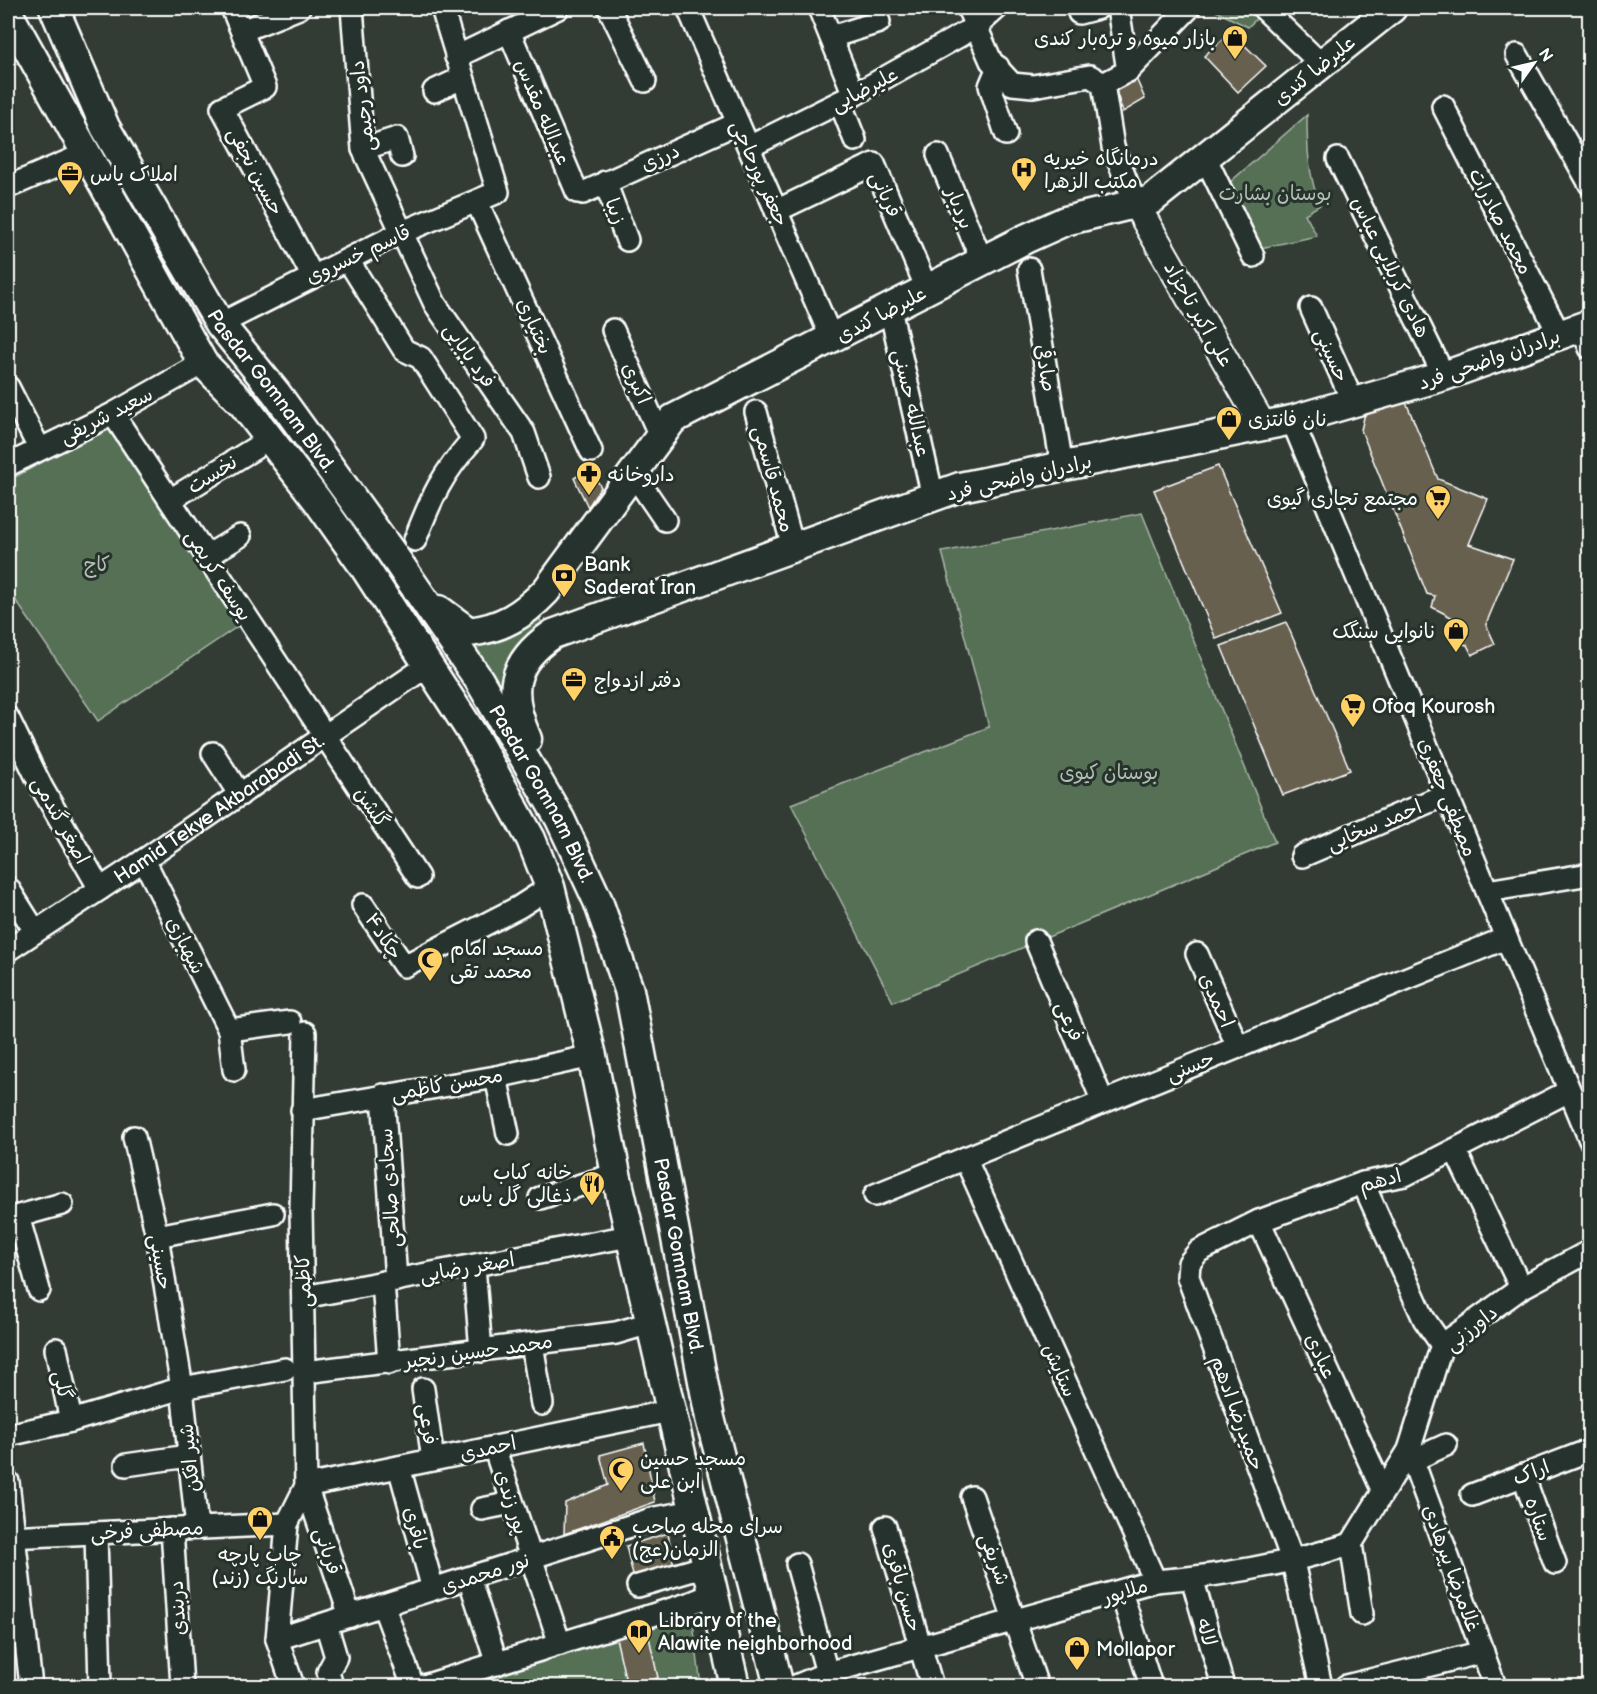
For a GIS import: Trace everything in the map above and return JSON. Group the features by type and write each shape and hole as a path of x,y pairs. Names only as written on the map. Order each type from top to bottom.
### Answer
{"main road":[{"name":"Pasdar Gomnam Blvd.","path":"54,8 105,127 220,324 276,393 479,680 560,819 598,902 629,990 710,1418 779,1686"},
{"name":"علیرضا کندی","path":"417,591 441,613 469,632 495,629 533,605 546,591 673,419 1065,221 1151,200 1391,8"},
{"name":"Pasdar Gomnam Blvd.","path":"8,13 202,363 243,404 317,500 474,736 531,839 550,887 592,1056 630,1236 735,1686"},
{"name":"برادران واضحی فرد","path":"560,819 516,714 514,691 521,667 534,647 553,634 960,487 1292,420 1580,334"},
{"path":"546,591 545,607 552,618 576,625"}],"street":[{"path":"232,8 242,31 299,8"},
{"name":"داود رحیمی","path":"352,8 363,149 400,233"},
{"path":"434,91 462,78 442,8"},
{"path":"456,57 558,8"},
{"path":"609,8 645,81"},
{"name":"جعفر پورحاجی","path":"688,8 832,339"},
{"path":"819,8 831,37 855,140"},
{"name":"علیرضایی","path":"749,147 847,99 973,17 997,8"},
{"path":"1118,8 1128,71"},
{"path":"1103,84 1128,71 1189,8"},
{"path":"1263,8 1321,64"},
{"path":"973,17 995,64 1012,84 1033,86 1090,76 1103,84 1113,147 1135,203"},
{"path":"831,37 879,22"},
{"name":"حسین نجفی","path":"242,31 265,87 222,108 312,275"},
{"name":"عبدالله مقدس","path":"509,31 580,192"},
{"path":"1517,55 1590,184"},
{"path":"995,64 990,86 1006,134"},
{"name":"قاسم خسروی","path":"220,324 312,275 348,260 400,233 496,194 498,190 462,78"},
{"name":"محمد صادرات","path":"1443,106 1580,334"},
{"name":"درزی","path":"580,192 738,123"},
{"path":"363,149 397,138 402,156"},
{"path":"8,186 85,154"},
{"name":"بردبار","path":"938,155 982,261"},
{"path":"1205,157 1253,256"},
{"name":"هادی کربلایی عباس","path":"1338,159 1444,376"},
{"name":"قربانی","path":"776,211 874,164 927,289"},
{"name":"زیبا","path":"605,182 627,240"},
{"name":"بختیاری","path":"477,202 591,451"},
{"name":"علی اکبر تاجزاد","path":"1135,203 1263,426"},
{"name":"فرد بابایی","path":"400,233 435,304 524,433 539,477"},
{"path":"348,260 404,350 421,358 473,439 442,477 432,495 415,540"},
{"name":"صادقی","path":"1029,269 1062,466"},
{"name":"حسینی","path":"1311,308 1353,402"},
{"name":"عبدالله حسنی","path":"890,309 933,497"},
{"name":"اکبری","path":"614,330 660,436"},
{"name":"سعید شریفی","path":"8,465 113,414 202,363"},
{"path":"8,387 39,448"},
{"name":"محمد قاسمی","path":"756,412 793,547"},
{"name":"یوسف کریمی","path":"113,414 325,737"},
{"name":"مصطفی جعفری","path":"1292,420 1590,1140"},
{"name":"نخست","path":"170,500 255,448"},
{"path":"633,473 665,520"},
{"path":"207,556 240,536"},
{"name":"Hamid Tekye Akbarabadi St.","path":"8,950 240,795 427,666"},
{"name":"اصغر گندمی","path":"8,718 42,788 100,889"},
{"name":"گلشن","path":"325,737 418,877"},
{"path":"213,753 240,795"},
{"name":"احمد سخایی","path":"1302,856 1447,794"},
{"name":"شهبازی","path":"144,860 229,1030 234,1070"},
{"path":"1487,891 1590,874"},
{"name":"چکاد۴","path":"363,905 404,966 519,907 550,887"},
{"path":"8,888 35,931"},
{"name":"حسنی","path":"874,1195 1506,938"},
{"name":"فرعی","path":"1036,941 1103,1102"},
{"name":"احمدی","path":"1197,954 1238,1047"},
{"name":"کاظمی","path":"229,1030 297,1028 302,1110 304,1297 295,1370 306,1486 287,1524"},
{"name":"محسن کاظمی","path":"302,1110 496,1077 592,1056"},
{"path":"496,1077 507,1134"},
{"name":"ادهم","path":"1189,1263 1199,1251 1259,1221 1363,1183 1405,1175 1569,1090"},
{"name":"سجادی صالحی","path":"383,1095 389,1281 388,1363"},
{"name":"حسینی","path":"134,1137 158,1236 182,1388"},
{"path":"1455,1150 1521,1288"},
{"name":"ستایش","path":"965,1158 1155,1581"},
{"path":"540,1198 616,1174"},
{"path":"1363,1183 1424,1319 1442,1345"},
{"path":"39,1290 13,1218 62,1204"},
{"path":"158,1236 273,1214"},
{"name":"عبادی","path":"1259,1221 1383,1491"},
{"name":"اصغر رضایی","path":"304,1297 630,1236"},
{"name":"داورزنی","path":"1411,1455 1442,1345 1521,1288 1590,1251"},
{"name":"حمیدرضا ادهم","path":"1189,1263 1188,1277 1293,1562 1321,1686"},
{"path":"474,1266 481,1351"},
{"name":"محمد حسین رنجبر","path":"8,1435 71,1421 182,1388 295,1370 388,1363 616,1333 650,1323"},
{"path":"532,1344 542,1404"},
{"name":"گلی","path":"56,1349 71,1421"},
{"name":"شیر افکن","path":"182,1388 197,1528"},
{"name":"فرعی","path":"423,1389 433,1460"},
{"name":"احمدی","path":"306,1486 670,1411"},
{"path":"1362,1614 1351,1544 1383,1491 1411,1455 1446,1445"},
{"name":"پور زندی","path":"494,1447 560,1644"},
{"name":"اراک","path":"1472,1495 1590,1450"},
{"name":"غلامرضا پیرهادی","path":"1411,1455 1495,1686"},
{"path":"126,1466 188,1456"},
{"name":"باقری","path":"399,1467 433,1589"},
{"name":"ستاره","path":"1523,1475 1556,1563"},
{"path":"8,1482 10,1537 31,1686"},
{"name":"قربانی","path":"306,1486 351,1616"},
{"name":"شریفی","path":"972,1497 1017,1621 1037,1686"},
{"path":"482,1509 512,1503"},
{"name":"نور محمدی","path":"277,1639 655,1518 694,1511"},
{"path":"287,1524 277,1639 293,1686"},
{"name":"مصطفی فرخی","path":"10,1537 287,1524"},
{"name":"حسن باقری","path":"885,1527 932,1686"},
{"name":"دربندی","path":"172,1529 182,1686"},
{"path":"96,1533 100,1686"},
{"name":"ملاپور","path":"796,1686 836,1677 921,1648 1155,1581 1192,1578 1293,1562 1351,1544"},
{"path":"797,1564 836,1677"},
{"path":"638,1586 707,1566"},
{"path":"469,1578 497,1664"},
{"name":"لاله","path":"1192,1578 1223,1686"},
{"path":"1121,1592 1151,1686"},
{"path":"424,1686 691,1604 713,1594"},
{"path":"383,1605 413,1686"},
{"path":"326,1624 336,1657 328,1672 332,1686"},
{"path":"1346,1686 1370,1683 1483,1652"}],"green space":[{"path":"1210,8 1267,8 1248,27"},
{"name":"بوستان بشارت","path":"1307,115 1309,161 1320,205 1305,214 1317,236 1261,248 1229,183"},
{"name":"کاج","path":"110,424 241,624 98,721 8,589 8,481"},
{"name":"بوستان کیوی","path":"1142,513 1275,842 893,1002 791,804 989,727 942,552"},
{"path":"536,614 546,628 503,699 457,638 474,646 493,641"},
{"path":"692,1615 701,1686 453,1686"}],"building":[{"name":"بازار میوه و تره‌بار کندی","path":"1231,32 1266,66 1238,92 1204,56"},
{"path":"1135,76 1145,99 1123,112 1115,88"},
{"name":"مجتمع تجاری گیوی","path":"1403,395 1438,479 1488,499 1469,544 1513,559 1486,624 1495,644 1472,655 1467,645 1451,641 1453,618 1432,607 1435,596 1427,594 1361,430 1367,405"},
{"path":"1218,466 1282,613 1216,639 1154,490"},
{"name":"داروخانه","path":"590,469 601,487 588,507 574,478"},
{"path":"1286,622 1350,770 1283,795 1221,646"},
{"name":"مسجد حسین ابن علی","path":"644,1443 655,1502 564,1534 565,1503 608,1485 600,1455"},
{"path":"668,1533 674,1566 633,1575 626,1546"},
{"path":"647,1628 658,1678 627,1686 616,1638"}],"place":[{"name":"بازار میوه و تره‌بار کندی","path":"1235,61"},
{"name":"درمانگاه خیریه مکتب الزهرا","path":"1024,193"},
{"name":"املاک یاس","path":"70,197"},
{"name":"نان فانتزی","path":"1229,442"},
{"name":"داروخانه","path":"589,497"},
{"name":"مجتمع تجاری گیوی","path":"1438,521"},
{"name":"Bank Saderat Iran","path":"564,599"},
{"name":"نانوایی سنگک","path":"1456,654"},
{"name":"دفتر ازدواج","path":"574,703"},
{"name":"Ofoq Kourosh","path":"1353,729"},
{"name":"مسجد امام محمد تقی","path":"430,983"},
{"name":"خانه کباب ذغالی گل یاس","path":"592,1207"},
{"name":"مسجد حسین ابن علی","path":"621,1493"},
{"name":"چاپ پارچه سارنگ (زند)","path":"260,1542"},
{"name":"سرای محله صاحب الزمان(عج)","path":"612,1561"},
{"name":"Library of the Alawite neighborhood","path":"639,1655"},
{"name":"Mollapor","path":"1077,1672"}]}
